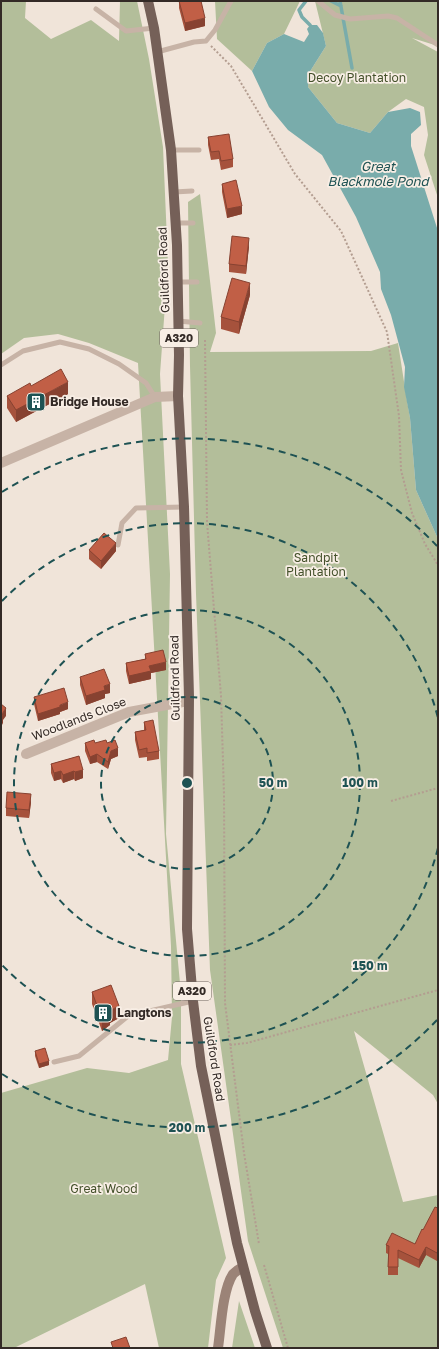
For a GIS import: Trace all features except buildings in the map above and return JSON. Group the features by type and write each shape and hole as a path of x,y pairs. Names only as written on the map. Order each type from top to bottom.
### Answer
{"main road":[{"name":"Guildford Road","path":"148,1 154,28 171,150 178,282 178,396 184,507 188,701 189,814 187,929 192,1001 210,1117 243,1267 266,1348"}],"street":[{"path":"1,463 155,397 178,396"},
{"name":"Woodlands Close","path":"26,754 128,712 188,701"},
{"path":"218,1348 227,1288 236,1270 243,1267"}],"lane":[{"path":"157,52 194,42 206,41 215,30 231,1"},
{"path":"318,1 336,15 350,19 388,16 397,18 438,45"},
{"path":"96,9 126,31 154,28"},
{"path":"171,150 199,150"},
{"path":"174,192 192,191"},
{"path":"175,223 193,223"},
{"path":"178,282 196,282"},
{"path":"178,321 200,323"},
{"path":"1,365 23,351 60,342 89,349 119,364 146,384 155,397"},
{"path":"118,545 122,523 136,508 184,507"},
{"path":"54,1062 79,1056 128,1016 192,1001"}],"path":[{"path":"206,41 231,66 295,174 341,231 387,332 399,416 401,470 412,513 425,544 438,565"},
{"name":"Guildford Road","path":"205,340 207,522 221,696 224,794 225,1003 244,1152 259,1244"},
{"path":"391,801 438,788"},
{"path":"230,1045 247,1043 438,990"},
{"path":"264,1265 288,1348"}],"green space":[{"name":"Great Wood","path":"1,1 26,1 25,18 51,39 91,20 119,41 120,1 137,1 149,59 163,147 168,264 160,374 170,574 166,834 181,994 181,1064 226,1258 216,1280 208,1348 159,1348 145,1284 14,1348 1,1348 1,1093 87,1068 129,1073 168,1060 172,1017 171,946 138,363 89,343 58,334 24,338 1,354"},
{"path":"215,1 300,1 284,34 267,43 252,71 217,39"},
{"name":"Decoy Plantation","path":"315,1 438,1 438,46 412,38 438,52 438,198 424,155 428,135 424,107 406,99 388,112 370,133 337,123 308,87 309,73 326,46"},
{"name":"Sandpit Plantation","path":"200,194 216,333 210,352 371,351 398,343 410,418 416,490 438,539 438,1104 433,1095 354,1031 403,1202 438,1195 438,1348 283,1348 248,1241 210,970 196,594 190,366 188,202"},
{"path":"239,1301 255,1348 232,1348"}],"water":[{"name":"Great Blackmole Pond","path":"310,25 317,25 323,33 326,46 309,73 308,87 337,123 370,133 388,112 410,108 420,112 421,125 411,134 411,146 438,231 438,539 416,490 410,418 404,387 405,367 391,315 381,289 380,272 356,217 322,155 288,130 269,107 252,71 267,43 284,34 304,42 309,34 307,29"}],"waterway":[{"path":"306,1 299,10 302,17 310,25"},
{"path":"331,1 341,6"},
{"path":"340,1 352,68"}],"place":[{"name":"Bridge House","path":"36,402"},
{"name":"Langtons","path":"103,1013"}]}
